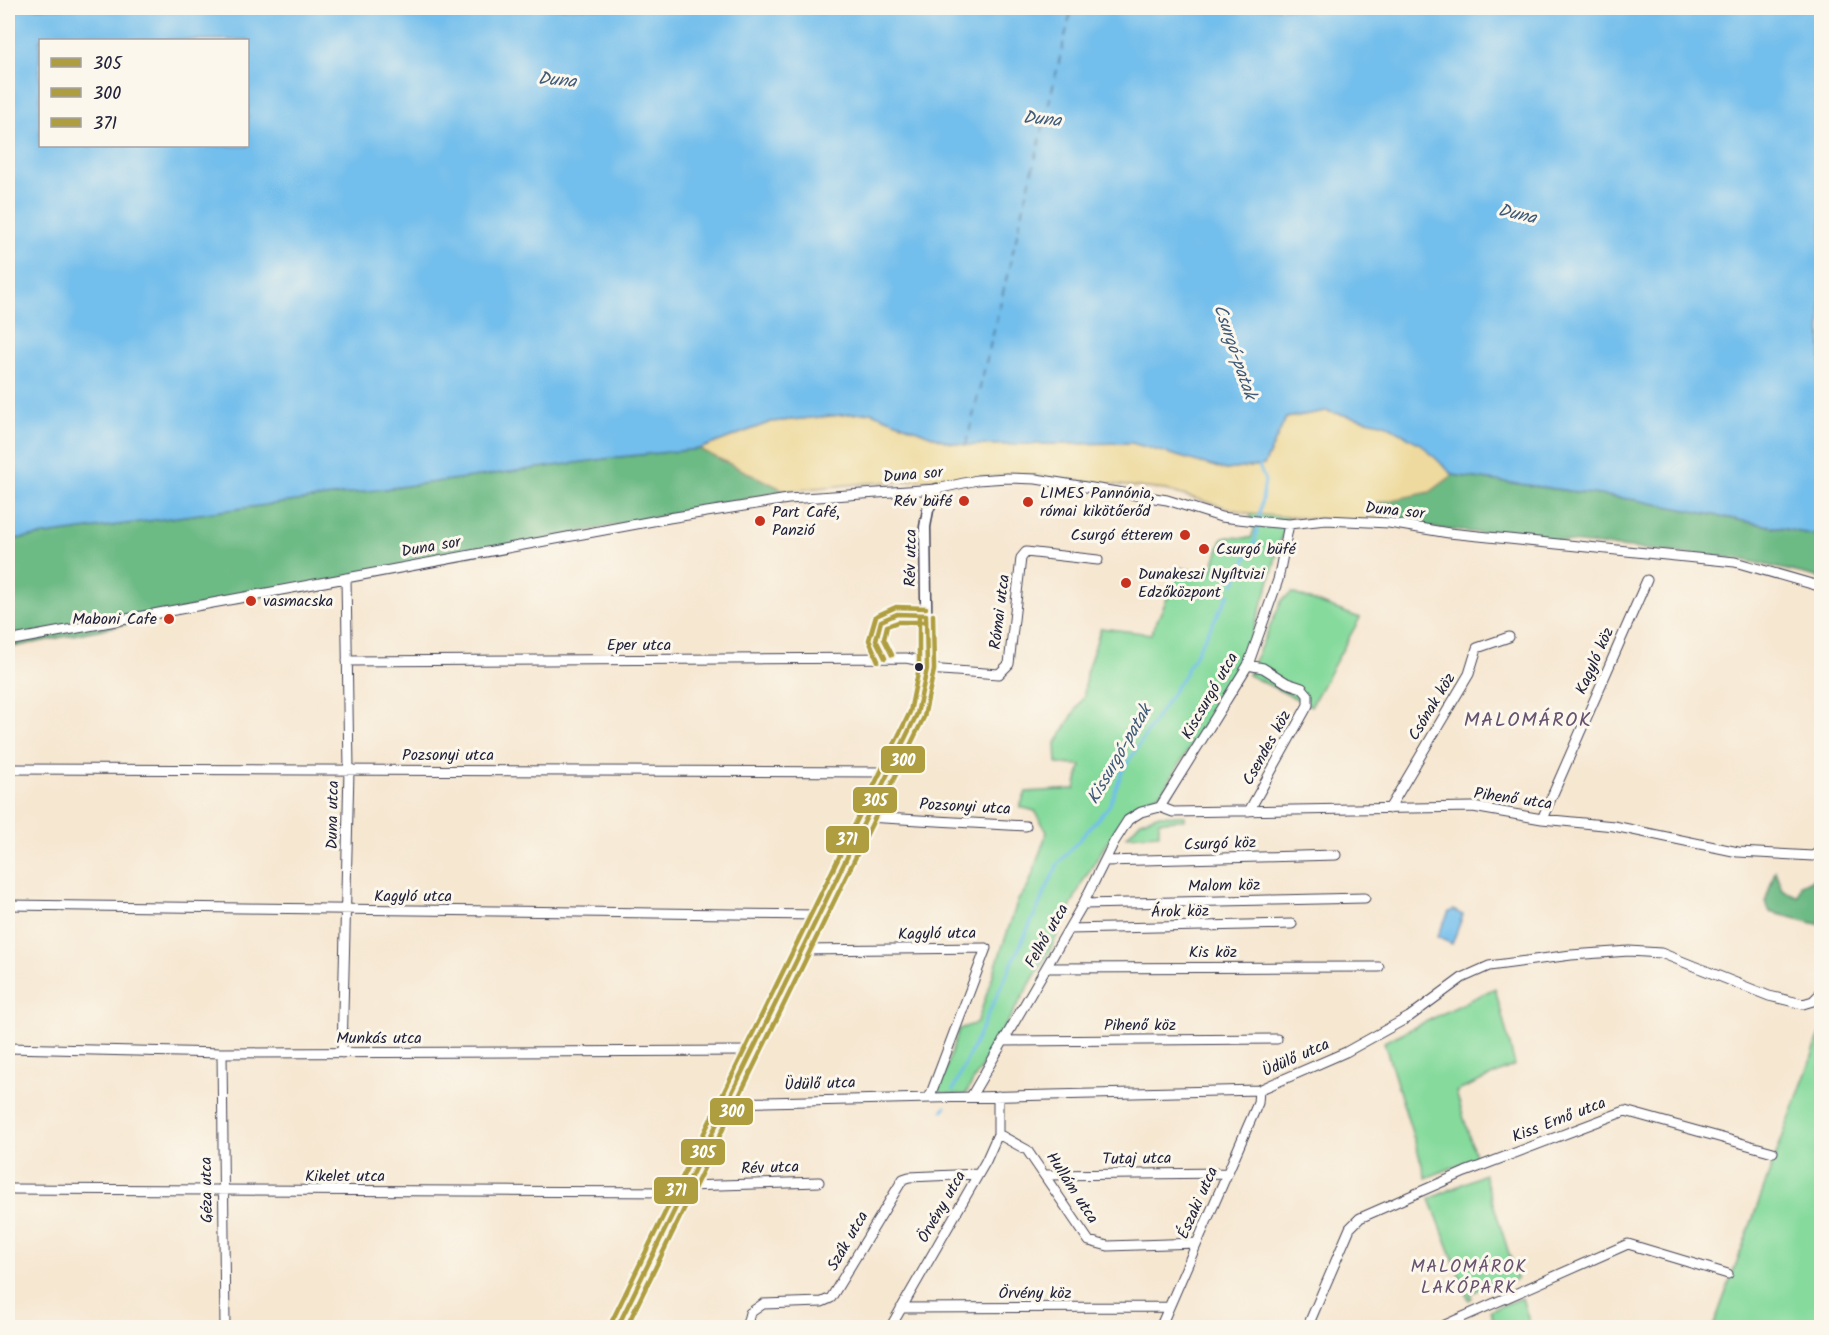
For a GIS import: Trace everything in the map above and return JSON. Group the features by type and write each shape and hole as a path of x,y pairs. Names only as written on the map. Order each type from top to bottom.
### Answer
{"street":[{"name":"Duna sor","path":"8,641 788,499 937,489 977,480 1036,478 1167,500 1221,517 1290,524 1326,520 1389,523 1449,533 1734,562 1821,587"},
{"name":"Rév utca","path":"617,1328 917,714 927,669 925,527 928,510 937,489"},
{"name":"Kiscsurgó utca","path":"1160,807 1248,665 1272,598 1290,524"},
{"name":"Római utca","path":"927,669 999,674 1005,670 1009,664 1021,558 1026,552 1098,560"},
{"name":"Duna utca","path":"342,1053 349,770 346,578"},
{"name":"Kagyló köz","path":"1542,819 1647,580"},
{"name":"Csónak köz","path":"1389,809 1469,674 1477,648 1485,643 1509,637"},
{"name":"Eper utca","path":"347,661 906,658 921,661 927,669"},
{"name":"Csendes köz","path":"1248,665 1263,668 1287,683 1302,688 1308,695 1308,705 1249,811"},
{"name":"Pozsonyi utca","path":"8,769 888,772"},
{"name":"Pihenő utca","path":"1160,807 1173,812 1473,807 1542,819 1614,826 1738,852 1813,856 1821,850"},
{"name":"Felhő utca","path":"972,1095 1069,929 1128,820 1141,812 1160,807"},
{"name":"Pozsonyi utca","path":"866,818 1026,826"},
{"name":"Csurgó köz","path":"1105,861 1336,855"},
{"name":"Malom köz","path":"1083,904 1365,898"},
{"name":"Kagyló utca","path":"8,905 347,911 819,915"},
{"name":"Árok köz","path":"1069,929 1292,924"},
{"name":"Kagyló utca","path":"802,950 986,948 930,1096"},
{"name":"Üdülő utca","path":"727,1102 1259,1090 1346,1052 1409,1017 1462,978 1489,966 1571,955 1629,951 1661,953 1769,996 1803,1004 1813,1001 1820,994 1821,975"},
{"name":"Kis köz","path":"1046,968 1379,967"},
{"name":"Pihenő köz","path":"1003,1041 1277,1039"},
{"name":"Munkás utca","path":"8,1048 222,1053 752,1052"},
{"name":"Géza utca","path":"222,1053 221,1191 225,1328"},
{"name":"Északi utca","path":"1161,1327 1258,1103 1259,1090"},
{"name":"Örvény utca","path":"890,1328 978,1174 998,1134 998,1096"},
{"name":"Kiss Ernő utca","path":"1307,1328 1350,1228 1372,1211 1625,1111 1773,1152"},
{"name":"Hullám utca","path":"998,1134 1027,1150 1089,1241 1108,1245 1197,1243"},
{"name":"Tutaj utca","path":"1046,1175 1227,1173"},
{"name":"Szák utca","path":"746,1328 750,1313 763,1304 822,1302 831,1298 903,1179 978,1174"},
{"name":"Rév utca","path":"685,1189 819,1182"},
{"name":"Kikelet utca","path":"8,1189 221,1191 685,1189"},
{"path":"1438,1328 1628,1244 1728,1274"},
{"name":"Örvény köz","path":"901,1308 1169,1307"}],"green space":[{"path":"699,449 786,491 8,648 8,575 13,574 8,540 619,457"},
{"path":"1453,475 1636,500 1821,536 1821,578 1740,559 1411,526 1375,503 1430,492"},
{"path":"1299,494 1281,538 1268,587 1244,656 1209,718 1161,793 1145,800 1125,816 1108,841 1083,881 1051,948 965,1095 938,1093 959,1029 977,1023 1018,900 1028,887 1047,832 1035,811 1020,807 1026,792 1075,789 1081,765 1057,764 1056,743 1084,696 1086,673 1101,628 1151,634 1181,568 1206,575 1211,571 1223,537 1251,538 1254,530 1250,514 1243,510"},
{"path":"1292,593 1360,618 1311,706 1248,675 1282,600"},
{"path":"1157,815 1185,816 1185,820 1159,821 1159,834 1127,836 1141,821"},
{"path":"1775,871 1782,889 1798,897 1801,885 1821,875 1821,925 1770,912 1765,902"},
{"path":"1495,988 1515,1065 1456,1092 1476,1158 1426,1178 1384,1042"},
{"path":"1821,1032 1821,1327 1713,1327"},
{"path":"1484,1174 1517,1279 1498,1286 1496,1282 1471,1293 1472,1298 1469,1300 1430,1199"},
{"path":"1522,1298 1531,1327 1480,1327 1494,1322 1490,1310"}],"sand":[{"path":"1326,411 1754,502 1798,532 1636,500 1453,475 1430,492 1376,503 1411,526 1250,514 1165,490 1026,475 868,483 786,491 699,449 771,422 871,412 948,442 966,445 1132,443 1226,470 1264,465 1286,418"}],"water":[{"name":"Duna","path":"8,8 1821,8 1821,536 1636,500 1453,475 1422,445 1385,424 1326,411 1286,418 1264,465 1226,470 1132,443 966,445 948,442 871,412 771,422 699,449 619,457 8,540"},
{"path":"8,540 13,574 8,575"},
{"path":"1453,910 1463,915 1452,944 1437,937 1449,912"}],"waterway":[{"name":"Csurgó-patak","path":"1234,584 1255,541 1265,481 1258,463"},
{"name":"Kissurgó-patak","path":"953,1090 1058,864 1109,806 1123,770 1184,675 1229,594"}],"ferry route":[{"path":"966,445 1072,8"}],"transit line":[{"name":"371","path":"878,661 869,640 876,616 896,607 926,608"},
{"name":"305","path":"885,658 876,640 881,621 897,614 926,615"},
{"name":"371","path":"610,1325 910,712 919,668 919,615"},
{"name":"305","path":"617,1328 917,714 927,669 926,615"},
{"name":"300","path":"626,1328 924,717 934,670 933,615"},
{"name":"300","path":"892,655 884,639 887,626 898,622 926,622"}],"place":[{"name":"Rév büfé","path":"964,501"},
{"name":"LIMES Pannónia, római kikötőerőd","path":"1028,502"},
{"name":"Part Café, Panzió","path":"760,521"},
{"name":"Csurgó étterem","path":"1185,535"},
{"name":"Csurgó büfé","path":"1204,549"},
{"name":"Dunakeszi Nyíltvizi Edzőközpont","path":"1126,583"},
{"name":"vasmacska","path":"251,601"},
{"name":"Maboni Cafe","path":"169,619"}],"district":[{"name":"MALOMÁROK","path":"1528,721"},
{"name":"MALOMÁROK LAKÓPARK","path":"1469,1277"}]}
